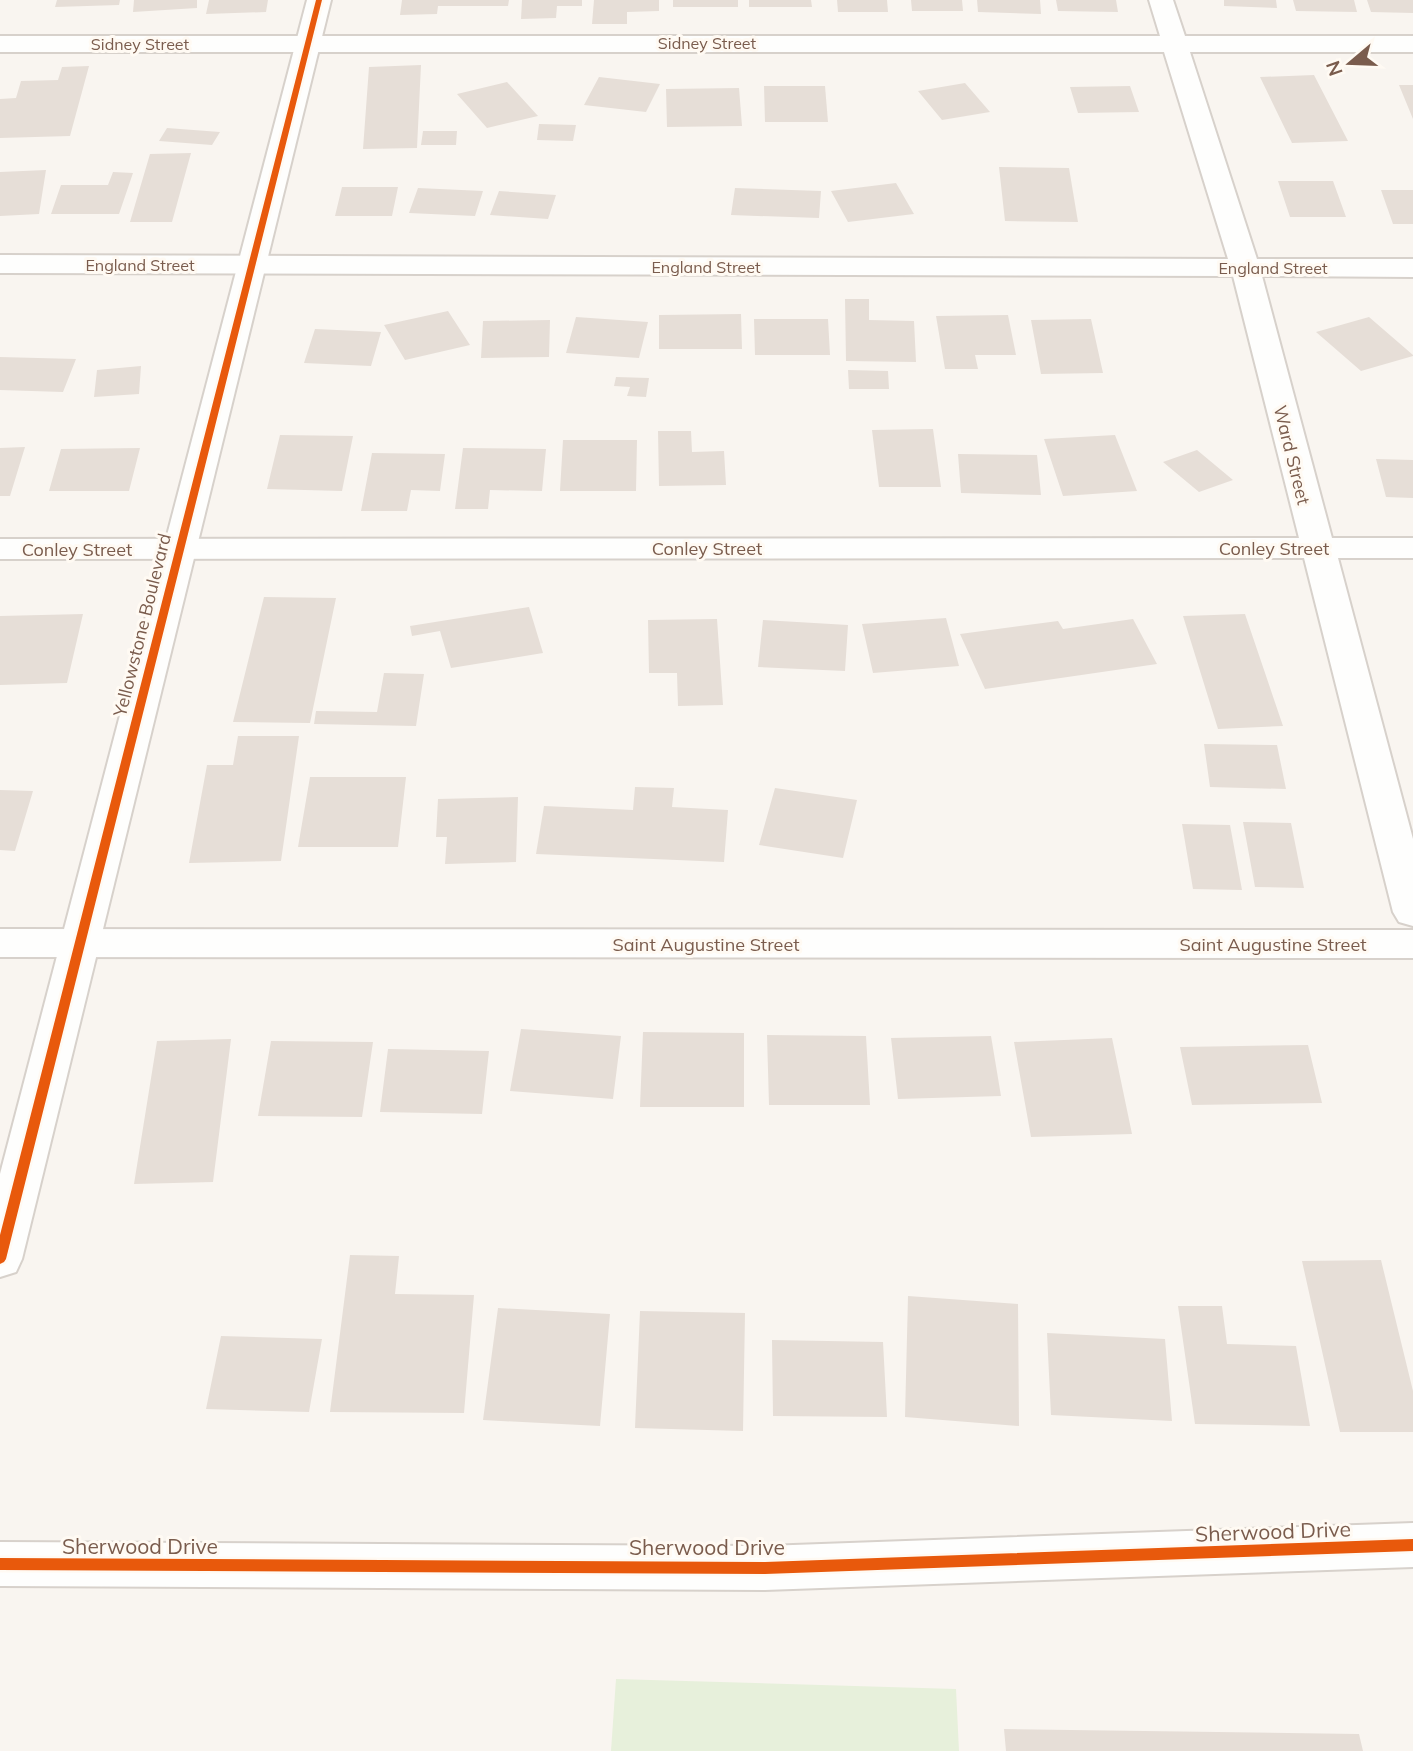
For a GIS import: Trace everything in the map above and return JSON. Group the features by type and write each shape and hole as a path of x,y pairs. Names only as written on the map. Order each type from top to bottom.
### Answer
{"street":[{"name":"Yellowstone Boulevard","path":"0,1259 319,0"},
{"name":"Ward Street","path":"1161,0 1245,268 1413,912"},
{"name":"Sidney Street","path":"0,44 1413,44"},
{"name":"England Street","path":"0,264 1413,268"},
{"name":"Conley Street","path":"0,549 1413,548"},
{"name":"Saint Augustine Street","path":"0,943 1413,944"},
{"name":"Sherwood Drive","path":"0,1564 765,1567 1413,1545"}],"green space":[{"path":"616,1679 956,1689 959,1751 611,1751"}],"building":[{"path":"57,0 120,0 119,5 55,7"},
{"path":"134,0 197,0 197,8 133,12"},
{"path":"209,0 268,0 266,12 206,14"},
{"path":"402,0 509,0 508,6 438,6 437,14 400,15"},
{"path":"522,0 582,0 582,6 557,6 556,18 521,19"},
{"path":"594,0 659,0 659,11 627,12 627,24 592,24"},
{"path":"673,0 738,0 738,7 673,7"},
{"path":"749,0 811,0 812,7 749,7"},
{"path":"837,0 887,0 888,12 838,12"},
{"path":"911,0 962,0 963,11 912,11"},
{"path":"977,0 1040,0 1041,14 978,12"},
{"path":"1056,0 1116,0 1118,12 1058,11"},
{"path":"1224,0 1276,0 1277,8 1224,6"},
{"path":"1293,0 1354,0 1357,12 1296,11"},
{"path":"1367,0 1413,0 1413,13 1371,12"},
{"path":"421,65 417,148 363,149 369,67"},
{"path":"89,66 70,136 0,138 0,99 16,98 21,81 58,80 62,67"},
{"path":"1314,75 1348,141 1292,143 1260,77"},
{"path":"599,77 660,84 646,112 584,105"},
{"path":"507,82 538,116 487,128 457,94"},
{"path":"965,83 990,112 942,120 918,91"},
{"path":"1399,85 1413,85 1413,119"},
{"path":"764,86 825,86 828,122 765,122"},
{"path":"1130,86 1139,112 1078,113 1070,87"},
{"path":"739,88 742,126 667,127 666,89"},
{"path":"539,124 576,125 573,141 537,140"},
{"path":"167,128 220,132 212,145 159,141"},
{"path":"423,131 457,131 456,145 421,145"},
{"path":"191,153 172,222 130,222 150,154"},
{"path":"999,167 1069,168 1078,222 1005,221"},
{"path":"46,170 39,214 0,216 0,172"},
{"path":"113,172 133,173 119,214 51,214 61,185 108,185"},
{"path":"1278,181 1333,181 1346,217 1290,217"},
{"path":"896,183 914,214 848,222 831,191"},
{"path":"342,187 398,187 392,216 335,216"},
{"path":"418,188 483,191 475,216 409,213"},
{"path":"735,188 821,191 819,218 731,215"},
{"path":"1381,190 1413,190 1413,224 1393,224"},
{"path":"499,191 556,195 548,219 490,215"},
{"path":"845,299 869,299 869,320 914,321 916,362 846,361"},
{"path":"448,311 470,345 405,360 384,325"},
{"path":"741,314 742,349 659,349 659,315"},
{"path":"1008,315 1016,355 975,355 978,369 945,369 936,316"},
{"path":"576,317 648,322 639,358 566,353"},
{"path":"1369,317 1413,356 1361,371 1316,332"},
{"path":"754,319 828,319 830,355 755,355"},
{"path":"1091,319 1103,373 1041,374 1031,320"},
{"path":"550,320 549,357 481,358 483,321"},
{"path":"315,329 381,332 371,366 304,363"},
{"path":"0,357 76,359 63,392 0,390"},
{"path":"141,366 139,394 94,397 97,370"},
{"path":"848,370 888,371 889,389 849,389"},
{"path":"616,377 649,378 646,397 627,396 630,387 614,386"},
{"path":"933,429 941,487 879,487 872,430"},
{"path":"658,431 691,431 692,452 724,451 726,485 659,486"},
{"path":"280,435 353,436 342,491 267,489"},
{"path":"1115,435 1137,491 1063,496 1044,439"},
{"path":"563,440 637,440 636,491 560,491"},
{"path":"25,447 10,496 0,496 0,448"},
{"path":"140,448 129,491 49,491 61,449"},
{"path":"463,448 546,449 542,491 490,490 488,509 455,509"},
{"path":"1197,450 1233,480 1199,492 1163,462"},
{"path":"372,453 445,454 440,491 411,490 407,511 361,511"},
{"path":"958,454 1037,455 1041,495 961,493"},
{"path":"1376,459 1413,460 1413,498 1386,497"},
{"path":"264,597 336,598 310,723 233,722"},
{"path":"529,607 543,653 451,668 440,631 412,636 410,626"},
{"path":"83,614 67,683 0,685 0,616"},
{"path":"1245,614 1283,726 1218,729 1183,616"},
{"path":"946,618 959,666 873,673 862,624"},
{"path":"717,619 723,705 678,706 677,673 649,673 648,620"},
{"path":"1133,619 1157,664 985,689 960,634 1058,621 1063,629"},
{"path":"763,620 848,625 845,671 758,667"},
{"path":"384,673 424,674 416,726 314,724 316,711 377,712"},
{"path":"238,736 299,736 281,861 189,863 207,765 233,765"},
{"path":"1204,744 1277,745 1286,789 1210,787"},
{"path":"310,777 406,777 398,847 298,847"},
{"path":"635,787 674,788 672,807 728,810 724,862 536,854 544,806 633,810"},
{"path":"775,788 857,800 843,858 759,845"},
{"path":"0,790 33,791 15,851 0,850"},
{"path":"518,797 516,862 445,864 447,837 436,837 438,799"},
{"path":"1243,822 1291,823 1304,888 1255,887"},
{"path":"1182,824 1230,825 1242,890 1193,889"},
{"path":"521,1029 621,1036 613,1099 510,1091"},
{"path":"643,1032 744,1033 744,1107 640,1107"},
{"path":"767,1035 866,1036 870,1105 769,1105"},
{"path":"991,1036 1001,1096 898,1099 891,1038"},
{"path":"1112,1038 1132,1134 1031,1137 1014,1042"},
{"path":"231,1039 213,1182 134,1184 157,1041"},
{"path":"271,1041 373,1042 362,1117 258,1116"},
{"path":"1308,1045 1322,1103 1192,1105 1180,1047"},
{"path":"388,1049 489,1051 482,1114 380,1112"},
{"path":"350,1255 399,1256 395,1294 474,1295 464,1413 330,1412"},
{"path":"1381,1260 1413,1391 1413,1432 1340,1432 1302,1261"},
{"path":"908,1296 1018,1304 1019,1426 905,1417"},
{"path":"1178,1306 1222,1306 1227,1344 1296,1346 1310,1426 1195,1424"},
{"path":"498,1308 610,1314 600,1426 483,1420"},
{"path":"640,1311 745,1313 743,1431 635,1428"},
{"path":"1047,1333 1165,1339 1172,1421 1051,1415"},
{"path":"221,1336 322,1339 309,1412 206,1409"},
{"path":"772,1340 883,1342 887,1417 773,1416"},
{"path":"1004,1729 1359,1734 1363,1751 1006,1751"}],"cycle path":[{"path":"0,1259 319,0"},
{"path":"0,1564 765,1568 1413,1545"}]}
